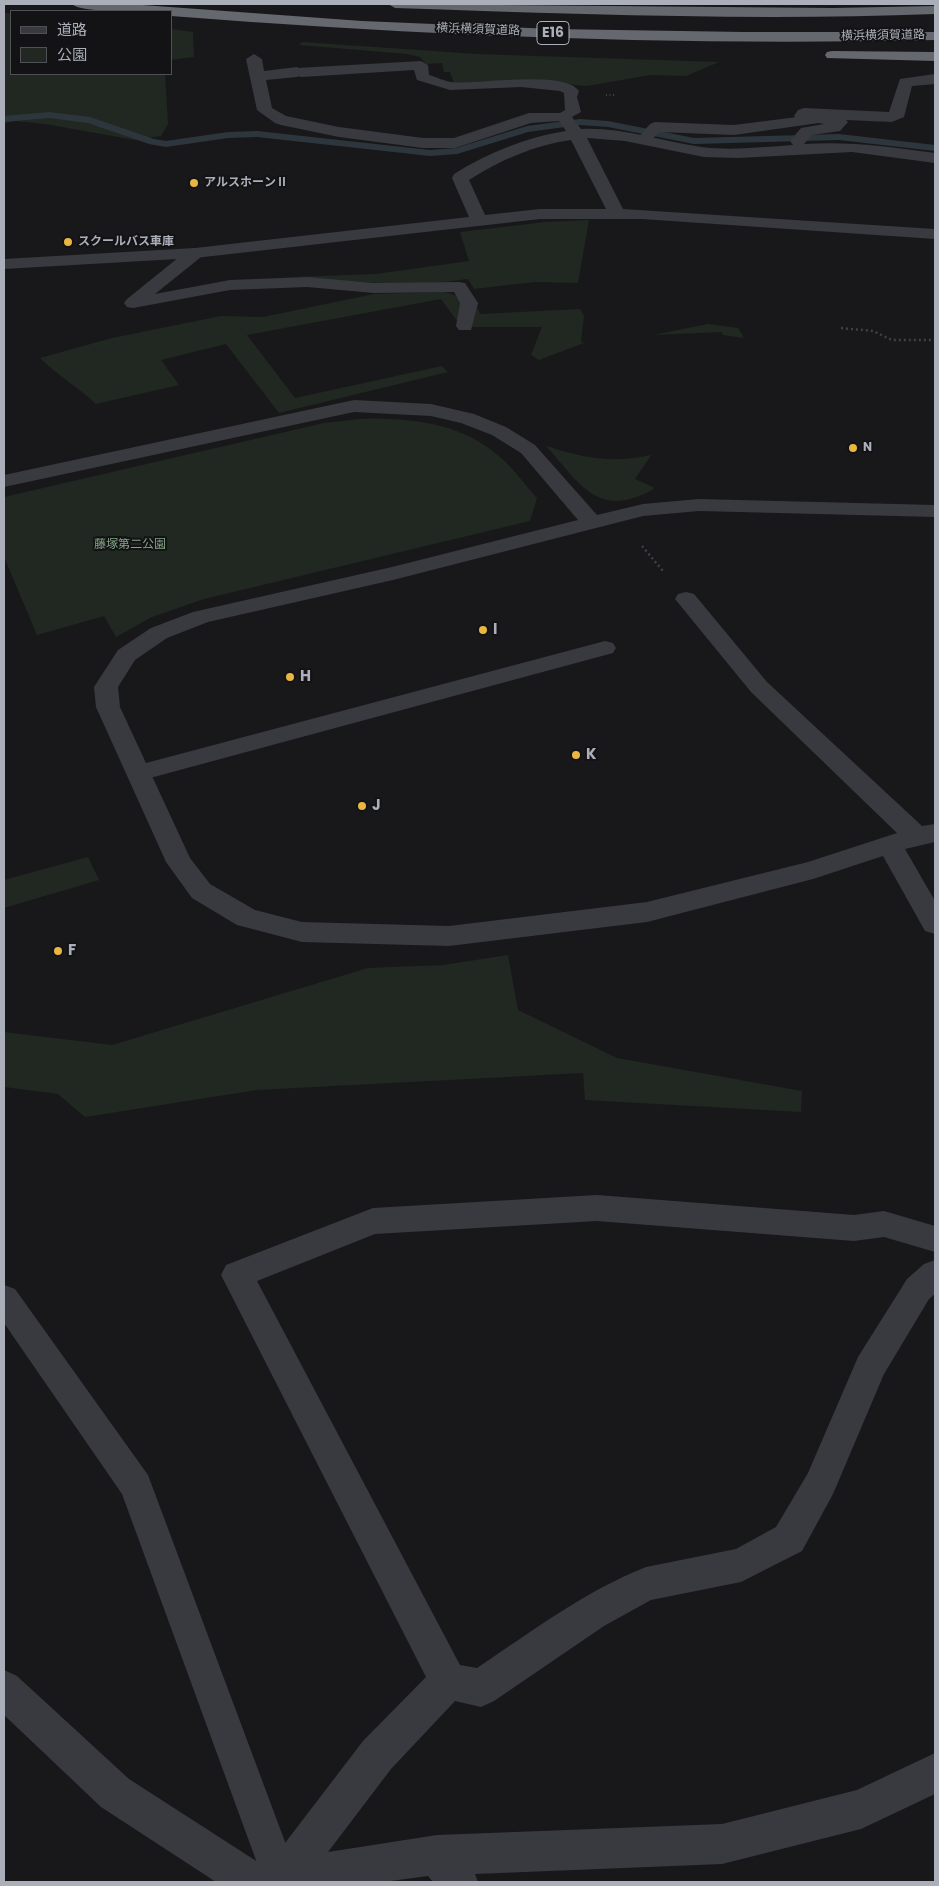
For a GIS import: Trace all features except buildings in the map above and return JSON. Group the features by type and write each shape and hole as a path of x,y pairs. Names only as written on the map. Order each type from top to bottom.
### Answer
{"highway":[{"path":"79,4 154,10"},
{"name":"横浜横須賀道路","path":"395,4 558,9 833,12 935,10"},
{"name":"横浜横須賀道路","path":"172,12 372,26 541,33 838,37 935,36"},
{"path":"541,33 634,44 751,52"},
{"path":"819,55 935,57"}],"street":[{"path":"254,59 265,110 281,120 349,134 423,143 455,143 529,118 563,116 577,136 617,214"},
{"path":"257,76 297,72"},
{"path":"796,143 807,131 834,128 840,122 802,116 804,112 892,117 898,114 905,82 935,79"},
{"path":"479,221 460,178 477,167 536,143 577,136 599,133 648,135 704,152 796,143 935,158"},
{"path":"4,264 194,253 296,244 540,214 617,214 935,234"},
{"path":"4,480 354,406 430,410 467,418 499,431 528,449 592,522"},
{"path":"926,835 813,870 647,912 449,936 302,932 247,918 201,891 179,862 108,707 106,687 126,656 159,633 201,617 393,573 643,510 687,505 935,511"},
{"path":"686,599 759,687 926,835"},
{"path":"890,845 935,924"},
{"path":"448,1681 237,1275 373,1220 587,1208 854,1228 884,1224 935,1238"},
{"path":"448,1681 481,1688 591,1613 646,1584 741,1565 788,1539 821,1483 870,1367 918,1289 935,1274"},
{"path":"269,1882 377,1754 448,1681"},
{"path":"4,1690 115,1793 269,1882 389,1861 448,1869 722,1844 861,1809 935,1773"}],"lane":[{"path":"297,72 421,64 422,77 450,86 521,83 563,87 572,91 570,97 573,112 563,116"},
{"path":"648,135 655,127 734,130 822,119"},
{"path":"194,253 133,303 239,285 308,282 374,288 459,288 469,303 465,326"},
{"path":"139,773 605,648"},
{"path":"4,1298 136,1486 269,1882"}],"path":[{"path":"841,328 873,331 892,340 935,340"},
{"path":"638,541 686,599"}],"green space":[{"path":"4,13 10,13 10,75 165,75 168,124 161,136 135,140 45,124 16,121 4,123"},
{"path":"172,29 193,32 194,57 172,60"},
{"path":"302,42 477,54 719,62 686,76 650,75 587,86 522,80 454,83 450,72 444,72 442,63 426,64 420,57 407,54 299,45"},
{"path":"589,220 578,283 535,282 474,289 468,279 446,282 403,283 294,277 376,274 469,261 460,232 545,222"},
{"path":"442,292 456,296 462,302 460,325 441,299 247,335 295,398 442,366 448,372 279,413 226,344 161,360 179,385 96,404 40,358 112,338 221,316 263,317 374,294"},
{"path":"476,304 480,314 580,309 584,316 581,341 584,343 539,360 531,355 542,327 468,327"},
{"path":"708,324 738,328 744,338 723,335 722,332 653,335"},
{"name":"藤塚第二公園","path":"360,419 416,421 435,425 469,437 486,446 506,462 537,498 530,521 204,599 152,617 116,637 104,616 37,635 4,557 4,497 324,423"},
{"path":"546,446 573,454 598,458 623,459 651,455 635,479 654,489 635,498 618,501 604,499 592,494 581,485"},
{"path":"88,857 99,880 4,908 4,880"},
{"path":"508,955 518,1010 617,1058 802,1091 801,1112 585,1100 583,1073 257,1090 85,1117 58,1094 4,1087 4,1032 112,1045 368,968 443,965"}],"waterway":[{"path":"4,119 49,115 90,120 152,142 166,144 228,135 257,134 430,153 457,151 527,129 580,122 608,124 694,141 839,137 935,148"}],"place":[{"name":"アルスホーンⅡ","path":"194,183"},
{"name":"スクールバス車庫","path":"68,242"},
{"name":"N","path":"853,448"},
{"name":"I","path":"483,630"},
{"name":"H","path":"290,677"},
{"name":"K","path":"576,755"},
{"name":"J","path":"362,806"},
{"name":"F","path":"58,951"}]}
